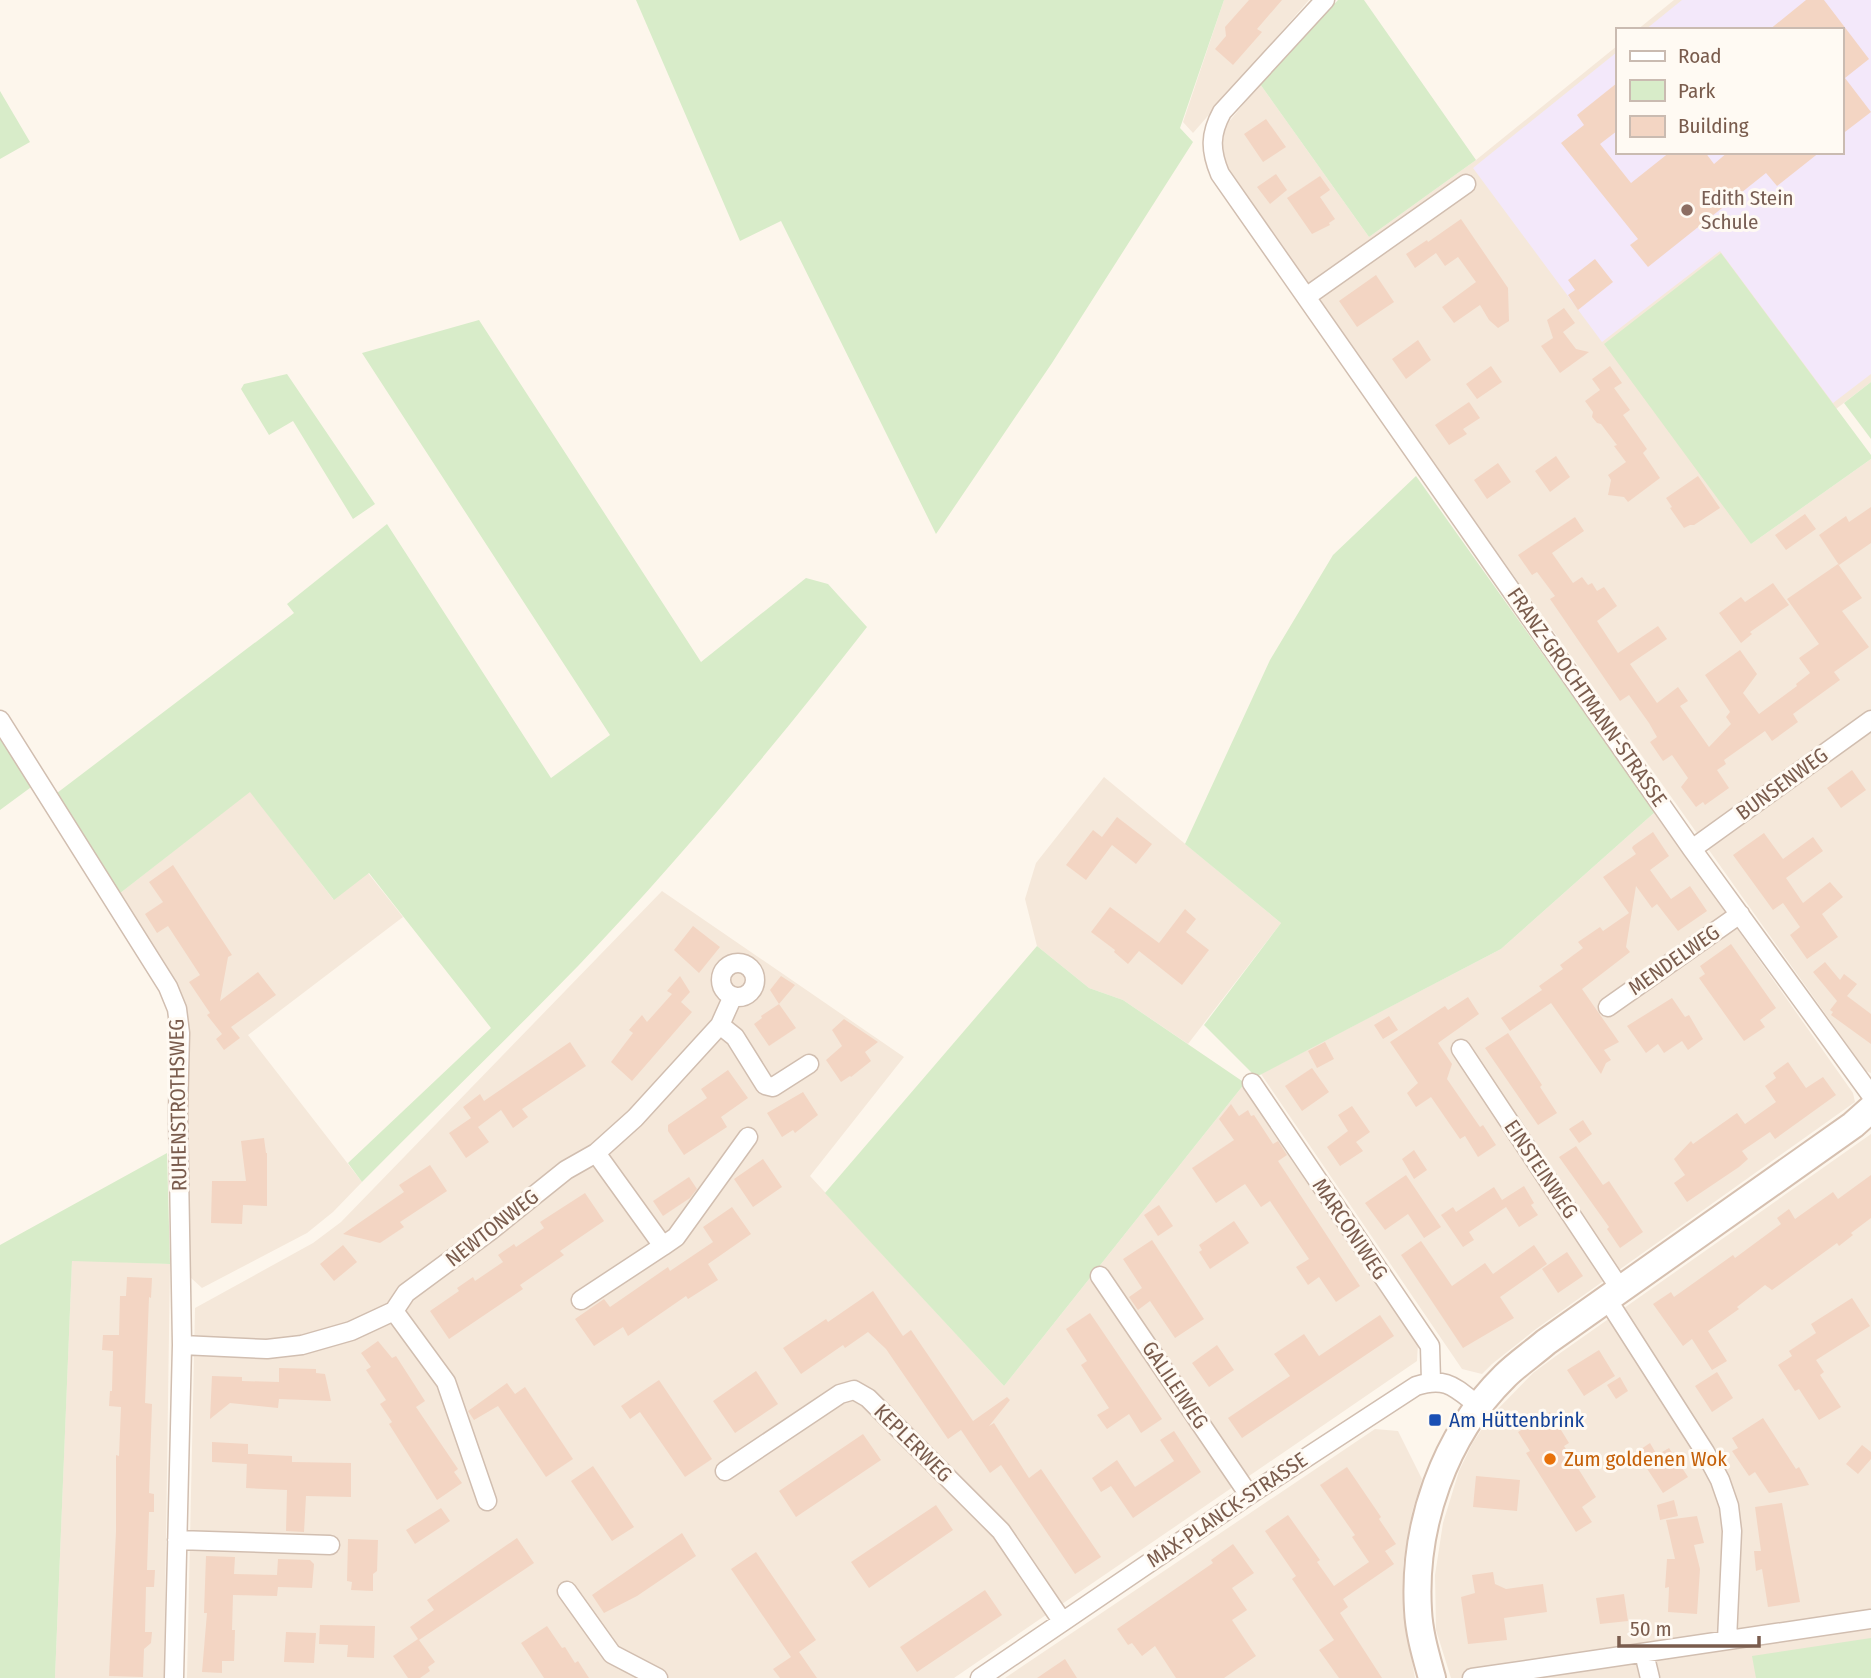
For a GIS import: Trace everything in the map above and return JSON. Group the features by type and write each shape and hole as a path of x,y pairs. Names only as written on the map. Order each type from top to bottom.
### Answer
{"street":[{"name":"FRANZ-GROCHTMANN-STRASSE","path":"1325,0 1222,112 1211,141 1213,157 1220,174 1692,849 1871,1095"},
{"path":"1306,297 1466,184"},
{"name":"RUHENSTROTHSWEG","path":"0,720 168,987 177,1009 180,1033 178,1113 182,1345 174,1678"},
{"name":"BUNSENWEG","path":"1692,849 1871,720"},
{"name":"MENDELWEG","path":"1608,1007 1740,914"},
{"name":"NEWTONWEG","path":"182,1345 267,1349 302,1345 351,1331 394,1311 407,1293 566,1170 596,1153 635,1118 720,1025 733,996"},
{"path":"720,1025 735,1037 765,1085 774,1087 809,1064"},
{"name":"EINSTEINWEG","path":"1461,1049 1614,1294 1720,1480 1732,1531 1727,1640"},
{"name":"MARCONIWEG","path":"1251,1083 1430,1346 1431,1381"},
{"path":"1432,1678 1418,1612 1418,1569 1426,1517 1445,1463 1460,1433 1479,1406 1504,1377 1546,1342 1853,1125 1871,1109"},
{"path":"581,1300 676,1237 748,1137"},
{"path":"596,1153 663,1246"},
{"name":"GALILEIWEG","path":"1100,1276 1249,1495"},
{"path":"394,1311 446,1382 487,1501"},
{"path":"1431,1381 1443,1381 1479,1406"},
{"name":"MAX-PLANCK-STRASSE","path":"992,1675 1062,1621 1249,1495 1403,1393 1416,1385 1431,1381"},
{"name":"KEPLERWEG","path":"725,1471 840,1394 855,1390 868,1398 1001,1531 1062,1621"},
{"path":"177,1540 330,1545"},
{"path":"567,1591 612,1654 658,1678"},
{"path":"1472,1678 1871,1619"},
{"path":"1644,1653 1650,1678"}],"shaded area":[{"path":"1224,0 1309,0 1193,133 1183,122"},
{"path":"1674,0 1871,0 1871,382 1836,409 1720,254 1751,544 1871,459 1871,1073 1866,1071 1227,172 1219,142 1223,129 1260,84 1369,237 1476,160 1616,47 1616,154 1843,154 1843,28 1639,28"},
{"name":"Edith Stein Schule","path":"1682,0 1871,0 1871,374 1833,403 1720,251 1602,342 1473,168 1616,53 1616,154 1843,154 1843,28 1647,28"},
{"path":"1104,777 1281,923 1188,1044 1123,1000 1089,988 1037,946 1025,899 1036,863"},
{"path":"250,791 333,899 368,873 403,917 248,1035 362,1182 333,1212 307,1233 202,1288 190,1277 189,1266 186,1028 119,894"},
{"path":"1655,812 1853,1093 1855,1102 1536,1329 1482,1374 1462,1369 1261,1074 1501,949"},
{"path":"662,891 904,1057 810,1176 1004,1386 1245,1083 1418,1343 1417,1361 954,1678 187,1678 195,1308 313,1243 341,1222"},
{"path":"1871,1134 1871,1678 1451,1678 1436,1630 1435,1575 1443,1523 1459,1471 1489,1418 1533,1373"},
{"path":"72,1260 170,1264 164,1678 55,1678"},
{"path":"1375,1429 1398,1431 1422,1479 1412,1512 1403,1565 1403,1612 1415,1678 1005,1678"}],"green space":[{"path":"636,0 1224,0 1180,128 1193,142 1052,363 936,534 781,221 740,241"},
{"path":"1338,0 1364,0 1476,160 1369,237 1260,84"},
{"path":"0,91 30,142 0,159"},
{"path":"1721,253 1871,455 1871,459 1751,544 1604,344"},
{"path":"479,320 701,662 806,578 828,584 867,627 727,800 617,925 362,1182 348,1163 491,1028 369,873 334,900 250,792 119,894 57,793 294,613 287,604 387,524 551,778 610,735 362,353"},
{"path":"287,374 375,504 353,519 293,421 269,435 241,389 244,384"},
{"path":"1871,382 1871,439 1844,403"},
{"path":"1416,476 1655,812 1501,949 1256,1077 1204,1025 1281,923 1185,844 1270,660 1333,555"},
{"path":"0,734 34,785 0,810"},
{"path":"1037,946 1089,988 1123,1000 1245,1083 1004,1386 825,1193"},
{"path":"167,1153 170,1264 72,1261 55,1678 0,1678 0,1245"},
{"path":"1871,1638 1871,1678 1756,1678 1752,1656"}],"building":[{"path":"1249,0 1282,0 1257,29 1262,32 1233,65 1215,49 1226,36 1225,27"},
{"path":"1806,0 1824,0 1869,59 1845,78 1871,112 1843,133 1843,28 1771,28"},
{"path":"1616,84 1616,132 1600,144 1631,183 1667,154 1706,154 1714,164 1726,154 1817,154 1777,186 1766,173 1648,267 1630,245 1638,239 1561,143 1584,125 1577,115"},
{"path":"1266,119 1286,147 1263,162 1244,134"},
{"path":"1276,174 1287,190 1270,204 1257,187"},
{"path":"1320,176 1330,190 1320,197 1335,219 1330,225 1312,234 1287,198"},
{"path":"1461,219 1508,288 1509,321 1498,328 1489,320 1480,305 1454,323 1442,307 1476,282 1458,257 1445,266 1436,253 1415,268 1406,254 1427,240 1428,242"},
{"path":"1595,259 1613,282 1578,310 1568,295 1575,290 1568,280"},
{"path":"1376,275 1394,302 1357,327 1339,301"},
{"path":"1564,308 1575,323 1563,332 1576,349 1589,352 1560,373 1541,346 1553,338 1547,320"},
{"path":"1418,340 1431,360 1406,379 1392,359"},
{"path":"1491,366 1502,382 1477,399 1466,384"},
{"path":"1610,366 1622,383 1614,388 1630,410 1623,415 1647,449 1643,453 1660,478 1628,502 1624,497 1608,495 1611,480 1608,475 1626,462 1614,446 1617,445 1592,417 1593,412 1585,401 1600,390 1592,379"},
{"path":"1469,402 1480,418 1463,429 1467,434 1449,445 1435,425"},
{"path":"1556,456 1570,477 1550,492 1535,471"},
{"path":"1498,463 1511,482 1487,499 1474,480"},
{"path":"1698,476 1720,508 1694,525 1684,528 1666,498"},
{"path":"1871,507 1871,543 1839,565 1819,535 1846,516 1849,522"},
{"path":"1805,514 1816,529 1786,550 1775,535"},
{"path":"1575,517 1584,531 1552,553 1573,583 1582,577 1588,585 1592,583 1597,591 1604,587 1617,606 1597,621 1618,653 1658,626 1667,639 1630,664 1657,703 1678,687 1688,701 1680,706 1709,747 1731,724 1726,717 1730,712 1705,675 1740,650 1757,674 1743,693 1759,714 1797,686 1796,684 1810,673 1799,658 1819,644 1787,599 1838,564 1862,598 1842,611 1869,647 1834,672 1840,680 1793,714 1798,722 1772,741 1765,731 1724,760 1726,764 1717,770 1729,788 1705,805 1703,802 1696,807 1681,787 1688,778 1672,755 1663,761 1650,742 1657,737 1649,723 1629,695 1620,701 1550,599 1555,596 1537,572 1532,575 1518,555"},
{"path":"1773,583 1789,605 1750,632 1752,634 1741,643 1719,613 1741,597 1745,602"},
{"path":"1852,770 1866,790 1841,808 1827,788"},
{"path":"1117,817 1152,844 1136,864 1112,845 1086,880 1066,865 1093,830 1102,837"},
{"path":"1653,832 1669,856 1650,870 1671,899 1690,886 1707,911 1678,931 1657,904 1652,908 1636,886 1626,947 1630,952 1582,989 1619,1042 1604,1050 1611,1060 1606,1063 1601,1074 1551,1003 1510,1031 1501,1018 1542,990 1539,986 1563,969 1560,965 1583,948 1578,942 1600,927 1603,931 1629,913 1603,877 1636,854 1633,846"},
{"path":"1764,833 1783,859 1813,837 1823,851 1786,878 1803,903 1830,882 1843,897 1822,914 1838,937 1807,959 1790,935 1800,927 1783,903 1773,910 1733,855"},
{"path":"173,865 232,955 228,957 220,1001 258,972 276,995 231,1027 240,1038 224,1050 216,1039 222,1034 207,1015 210,1013 189,982 200,975 168,926 157,933 145,914 163,902 149,882"},
{"path":"1110,907 1159,943 1185,909 1196,919 1186,932 1209,950 1182,985 1139,951 1128,964 1091,932"},
{"path":"693,926 720,947 699,973 674,950"},
{"path":"1731,944 1776,1008 1760,1020 1765,1027 1744,1041 1699,978 1705,974 1700,966"},
{"path":"1825,962 1840,980 1844,974 1857,984 1847,996 1871,1014 1871,1044 1831,1015 1833,1012 1830,1010 1837,1001 1813,972"},
{"path":"680,976 690,992 681,1002 692,1012 632,1081 611,1062 633,1033 629,1030 642,1015 647,1022 672,994 667,991"},
{"path":"781,976 795,985 779,1004 770,990"},
{"path":"1468,997 1479,1014 1438,1043 1452,1064 1447,1079 1480,1127 1483,1125 1496,1145 1478,1157 1465,1136 1460,1139 1431,1097 1416,1107 1407,1093 1418,1083 1390,1042 1445,1006 1448,1010"},
{"path":"1672,998 1685,1017 1689,1015 1703,1039 1688,1050 1682,1041 1664,1053 1658,1044 1646,1053 1627,1026"},
{"path":"779,1004 796,1028 769,1046 754,1024"},
{"path":"1389,1016 1398,1030 1383,1039 1374,1025"},
{"path":"844,1019 878,1042 865,1052 871,1061 841,1082 826,1060 842,1046 832,1030"},
{"path":"1508,1033 1557,1113 1538,1125 1485,1048"},
{"path":"570,1042 586,1066 522,1109 528,1117 513,1128 501,1110 478,1127 489,1142 466,1158 449,1133 471,1118 463,1107 480,1094 484,1101"},
{"path":"1325,1042 1334,1059 1317,1068 1308,1051"},
{"path":"1788,1062 1806,1088 1823,1077 1836,1095 1775,1139 1770,1132 1742,1151 1748,1159 1687,1202 1674,1183 1685,1175 1674,1159 1691,1141 1693,1144 1737,1113 1745,1124 1776,1102 1765,1086 1776,1078 1773,1073"},
{"path":"1312,1068 1329,1092 1302,1111 1285,1086"},
{"path":"728,1070 748,1098 721,1117 727,1127 684,1155 668,1131 668,1125 707,1098 701,1089"},
{"path":"803,1092 818,1115 795,1133 793,1130 782,1137 767,1113"},
{"path":"1231,1104 1239,1116 1248,1110 1273,1144 1278,1141 1287,1155 1278,1161 1360,1286 1336,1302 1319,1277 1308,1285 1296,1267 1309,1259 1270,1201 1261,1207 1245,1184 1216,1203 1192,1168 1234,1140 1219,1119"},
{"path":"1352,1106 1370,1132 1356,1142 1363,1151 1340,1166 1327,1147 1348,1131 1338,1115"},
{"path":"1583,1120 1592,1134 1579,1143 1569,1129"},
{"path":"264,1138 267,1153 267,1206 243,1205 242,1224 211,1223 212,1181 246,1181 241,1141"},
{"path":"1576,1146 1603,1185 1609,1181 1643,1232 1620,1248 1607,1229 1609,1227 1559,1157"},
{"path":"1414,1150 1427,1170 1414,1179 1402,1159"},
{"path":"763,1159 782,1187 753,1207 734,1179"},
{"path":"430,1165 447,1191 400,1222 404,1227 380,1243 343,1234 404,1192 399,1185"},
{"path":"1406,1175 1441,1227 1424,1238 1408,1214 1385,1230 1365,1203"},
{"path":"1871,1175 1871,1218 1839,1246 1837,1243 1772,1290 1765,1285 1737,1307 1739,1309 1708,1331 1727,1361 1712,1370 1692,1339 1683,1346 1653,1304 1671,1292 1674,1297 1733,1255 1735,1258 1781,1224 1777,1218 1789,1209 1795,1219 1833,1192 1838,1199"},
{"path":"689,1177 697,1189 690,1198 663,1216 653,1201"},
{"path":"1524,1186 1538,1215 1519,1227 1506,1207 1469,1232 1474,1240 1463,1247 1441,1215 1453,1207 1456,1212 1494,1187 1502,1200"},
{"path":"585,1193 604,1221 560,1251 564,1255 520,1285 523,1289 449,1339 430,1311 459,1291 457,1288 473,1277 475,1281 503,1262 498,1255 514,1244 516,1247 544,1228 540,1222"},
{"path":"1159,1205 1173,1226 1158,1236 1144,1215"},
{"path":"732,1207 751,1234 708,1264 718,1280 688,1299 686,1296 628,1336 623,1327 594,1346 575,1319 604,1299 610,1307 668,1267 670,1271 713,1242 703,1227"},
{"path":"1234,1221 1249,1243 1210,1269 1199,1252 1202,1250 1199,1245"},
{"path":"1152,1240 1204,1319 1175,1338 1150,1301 1138,1310 1129,1297 1142,1288 1123,1259"},
{"path":"1421,1241 1452,1286 1485,1263 1493,1274 1534,1245 1547,1264 1500,1297 1514,1318 1463,1348 1401,1255"},
{"path":"343,1245 357,1262 334,1281 320,1264"},
{"path":"1567,1252 1583,1276 1558,1293 1542,1269"},
{"path":"127,1277 152,1278 145,1403 152,1404 149,1493 154,1494 154,1512 149,1512 147,1570 155,1570 154,1587 146,1587 145,1632 152,1632 151,1643 144,1649 143,1677 109,1676 116,1532 116,1455 119,1456 121,1407 109,1406 113,1351 102,1350 103,1335 119,1335 120,1296 126,1296"},
{"path":"873,1291 903,1336 911,1330 973,1421 1007,1397 1010,1400 989,1426 994,1423 1029,1478 1041,1469 1101,1557 1075,1574 1001,1465 990,1473 961,1430 948,1439 886,1349 868,1332 845,1348 843,1345 801,1374 783,1348 826,1319 828,1322"},
{"path":"1852,1298 1870,1326 1816,1360 1824,1372 1820,1375 1841,1407 1819,1420 1799,1389 1795,1391 1778,1365 1792,1356 1789,1351 1816,1333 1811,1324"},
{"path":"1090,1313 1162,1419 1141,1433 1129,1414 1107,1429 1097,1415 1109,1408 1081,1365 1087,1361 1066,1329"},
{"path":"1380,1315 1394,1336 1242,1438 1228,1418 1290,1376 1274,1354 1304,1334 1319,1356"},
{"path":"378,1341 392,1358 396,1356 425,1401 416,1407 458,1469 454,1472 462,1483 437,1500 389,1424 392,1422 380,1404 386,1400 366,1370 371,1367 361,1353"},
{"path":"1217,1345 1234,1370 1209,1387 1192,1363"},
{"path":"1599,1350 1615,1376 1584,1396 1567,1370"},
{"path":"279,1368 316,1369 316,1373 325,1374 331,1401 279,1399 278,1408 230,1403 210,1419 212,1376 242,1377 242,1381 279,1382"},
{"path":"756,1371 778,1404 735,1433 713,1401"},
{"path":"1717,1372 1733,1398 1712,1412 1695,1386"},
{"path":"1620,1377 1628,1391 1616,1399 1607,1385"},
{"path":"659,1380 712,1459 685,1477 640,1412 630,1419 621,1406"},
{"path":"507,1383 515,1394 525,1387 573,1459 546,1477 498,1406 474,1420 468,1411"},
{"name":"Zum goldenen Wok","path":"1550,1412 1569,1443 1564,1446 1596,1497 1582,1507 1592,1522 1576,1532 1526,1453 1530,1451 1518,1432"},
{"path":"1763,1418 1809,1485 1769,1493 1755,1472 1749,1476 1732,1451 1738,1448 1732,1438"},
{"path":"1174,1431 1201,1472 1133,1518 1111,1486 1101,1492 1092,1478 1117,1460 1135,1487 1174,1461 1160,1440"},
{"path":"863,1434 881,1460 796,1517 779,1491"},
{"path":"212,1442 248,1444 248,1454 292,1456 292,1462 351,1463 351,1497 306,1496 304,1532 286,1531 287,1490 246,1488 247,1464 212,1462"},
{"path":"1650,1443 1657,1455 1669,1448 1688,1477 1663,1493 1644,1464 1640,1467 1632,1455"},
{"path":"1862,1445 1871,1452 1871,1459 1858,1474 1846,1464"},
{"path":"593,1466 634,1527 612,1541 571,1481"},
{"path":"1347,1467 1396,1544 1385,1551 1394,1564 1343,1599 1348,1607 1340,1613 1382,1678 1339,1678 1319,1650 1334,1640 1292,1579 1296,1576 1265,1531 1288,1515 1320,1560 1317,1562 1334,1586 1369,1562 1352,1537 1355,1535 1320,1485"},
{"path":"1476,1476 1520,1480 1517,1511 1473,1507"},
{"path":"1674,1500 1678,1516 1660,1520 1657,1505"},
{"path":"1782,1503 1800,1602 1768,1607 1762,1569 1756,1571 1754,1551 1761,1551 1755,1507"},
{"path":"936,1505 953,1530 869,1588 851,1562"},
{"path":"441,1508 450,1521 415,1544 406,1530"},
{"path":"1697,1516 1704,1543 1694,1545 1700,1569 1697,1614 1668,1612 1669,1587 1665,1588 1667,1559 1675,1559 1666,1520"},
{"path":"682,1533 696,1556 637,1596 604,1613 592,1595"},
{"path":"517,1538 534,1563 419,1640 435,1662 428,1667 430,1671 420,1678 408,1678 393,1656 418,1639 410,1627 434,1610 427,1600"},
{"path":"348,1539 378,1540 373,1591 351,1590 352,1582 347,1581"},
{"path":"1233,1544 1254,1573 1232,1588 1247,1610 1232,1620 1256,1656 1224,1678 1176,1678 1155,1646 1142,1656 1132,1643 1128,1645 1117,1629 1213,1563 1211,1560"},
{"path":"756,1552 816,1640 799,1652 817,1678 780,1678 773,1669 791,1657 731,1569"},
{"path":"206,1556 235,1557 234,1574 277,1575 278,1559 310,1560 314,1564 312,1588 278,1587 277,1596 233,1595 234,1661 222,1661 222,1673 202,1672 207,1613 204,1613"},
{"path":"1493,1572 1495,1584 1506,1589 1543,1584 1547,1612 1504,1618 1507,1640 1468,1644 1461,1597 1475,1593 1472,1575"},
{"path":"985,1590 1002,1615 917,1672 900,1647"},
{"path":"1624,1594 1628,1621 1600,1624 1596,1598"},
{"path":"320,1625 375,1626 374,1658 347,1657 348,1645 319,1644"},
{"path":"547,1626 562,1648 565,1647 575,1663 578,1661 589,1678 544,1678 521,1643"},
{"path":"286,1632 316,1633 314,1663 284,1662"},
{"path":"1065,1659 1077,1678 1037,1678"}],"place":[{"name":"Edith Stein Schule","path":"1687,210"},
{"name":"Am Hüttenbrink","path":"1435,1420"},
{"name":"Zum goldenen Wok","path":"1550,1459"}]}
